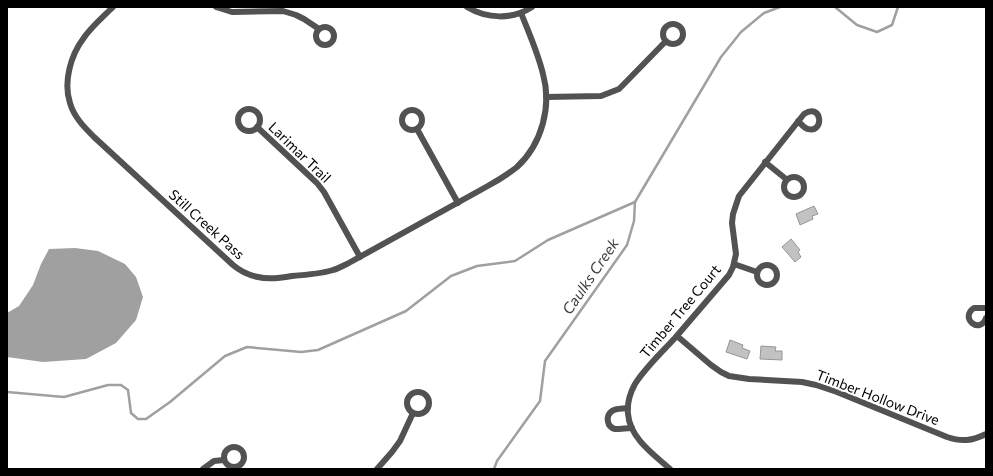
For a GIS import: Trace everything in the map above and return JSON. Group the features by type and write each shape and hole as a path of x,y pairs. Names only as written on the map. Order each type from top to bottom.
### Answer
{"street":[{"name":"Still Creek Pass","path":"113,7 84,38 71,63 68,77 69,101 78,120 85,129 233,265 249,275 258,278 272,278 334,270 507,175 524,160 541,130 546,108 546,97 544,74 521,13"},
{"path":"216,7 232,12 283,11 296,15 319,29"},
{"path":"467,7 481,14 492,17 521,13 532,7"},
{"path":"546,97 593,97 601,96 618,89 665,42"},
{"name":"Timber Tree Court","path":"670,469 651,453 635,435 628,414 632,391 640,376 677,336 729,275 734,264 736,254 732,223 733,214 739,196 798,121"},
{"name":"Larimar Trail","path":"257,127 317,183 324,192 360,257"},
{"path":"417,129 458,203"},
{"path":"765,162 786,180"},
{"path":"734,264 757,272"},
{"path":"986,308 974,308 969,312 968,317 971,323 976,325 982,324 986,318"},
{"name":"Timber Hollow Drive","path":"677,336 711,365 729,376 749,379 802,382 816,385 837,392 947,438 969,440 986,434"},
{"path":"628,408 612,411 608,416 608,422 609,425 615,429 632,428"},
{"path":"377,469 400,441 413,413"},
{"path":"203,469 214,461 224,460"}],"shaded area":[{"path":"75,248 98,251 125,264 136,277 143,297 136,320 116,343 86,359 43,362 7,357 7,313 19,306 33,285 41,264 49,249"}],"building":[{"path":"814,206 818,214 812,216 813,219 800,225 796,214"},
{"path":"791,239 800,250 798,252 801,257 795,262 782,247"},
{"path":"730,340 743,345 742,348 750,351 747,359 726,352"},
{"path":"761,346 776,347 775,351 782,351 782,360 760,359"}],"waterway":[{"name":"Caulks Creek","path":"494,469 497,461 540,401 545,361 627,245 634,221 635,202 721,57 741,32 764,13 780,7"},
{"name":"Caulks Creek","path":"835,7 857,25 877,32 892,25 898,7"},
{"path":"7,392 64,397 108,385 121,385 128,390 131,413 138,419 146,419 170,402 225,356 247,347 301,352 318,350 406,311 451,276 477,266 515,261 548,240 635,202"}]}
